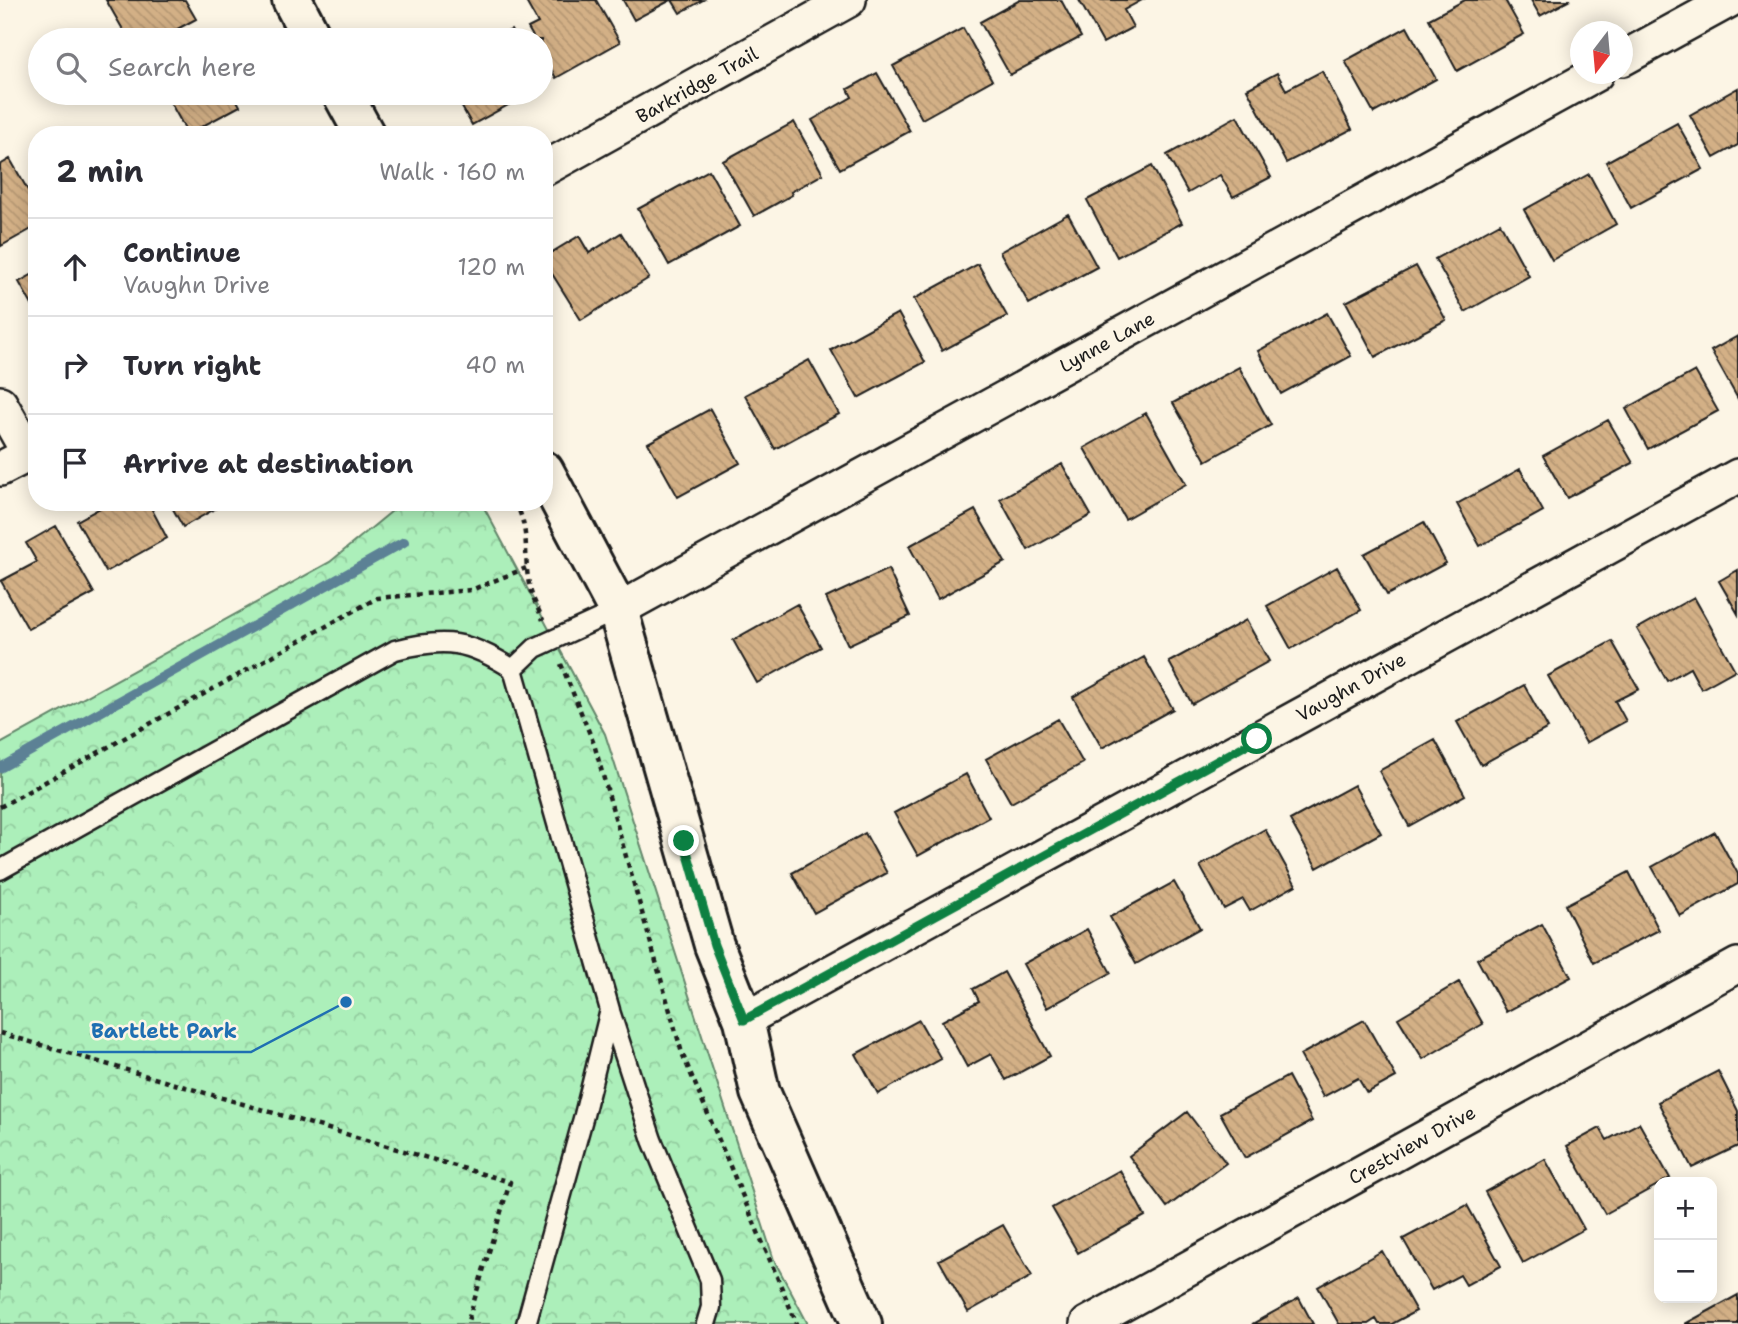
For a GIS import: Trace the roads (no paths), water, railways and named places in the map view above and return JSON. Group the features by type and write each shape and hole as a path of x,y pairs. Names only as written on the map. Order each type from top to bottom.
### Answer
{"street":[{"path":"292,0 307,28"},
{"name":"Barkridge Trail","path":"553,164 849,0"},
{"path":"1633,53 1730,0"},
{"name":"Lynne Lane","path":"618,610 1578,84"},
{"path":"349,105 360,126"},
{"path":"0,403 28,445"},
{"path":"0,470 28,455"},
{"name":"Vaughn Drive","path":"744,1020 1738,476"},
{"path":"553,488 618,610 714,945 744,1020 760,1092 862,1324"},
{"name":"Crestview Drive","path":"1087,1324 1738,965"}],"lane":[{"path":"513,669 535,648 618,610"},
{"path":"0,870 395,650 426,642 457,643 486,652 513,669 610,1010 652,1140 710,1280 711,1307 706,1324"},
{"path":"526,1324 610,1010"}],"waterway":[{"path":"0,768 404,542"}],"place":[{"name":"Bartlett Park","path":"346,1002"}]}
